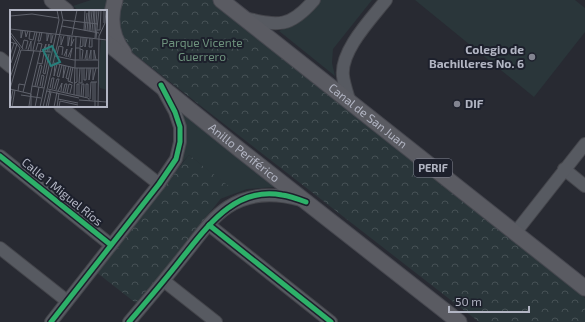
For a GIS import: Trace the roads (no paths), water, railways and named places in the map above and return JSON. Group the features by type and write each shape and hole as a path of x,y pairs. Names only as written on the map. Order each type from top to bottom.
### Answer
{"main road":[{"path":"52,0 65,10"},
{"path":"115,0 111,23 117,44 133,63"},
{"name":"Canal de San Juan","path":"221,0 515,233"},
{"name":"Anillo Periférico","path":"107,43 459,322"},
{"name":"PERIF","path":"515,233 585,288"}],"street":[{"path":"242,18 270,24 288,22 304,12 314,0"},
{"path":"350,103 343,75 348,53 360,33 386,0"},
{"path":"0,58 10,66"},
{"path":"51,322 159,184 176,159 180,142 180,127 175,112 161,85"},
{"path":"61,107 159,184"},
{"path":"515,233 585,144"},
{"name":"Calle 1 Miguel Ríos","path":"0,156 111,245"},
{"path":"564,170 585,186"},
{"path":"129,322 209,225 228,207 244,199 262,195 281,194 306,202"},
{"path":"209,225 331,322"},
{"path":"0,248 67,301"},
{"path":"164,281 216,322"}],"place":[{"name":"Colegio de Bachilleres No. 6","path":"532,57"},
{"name":"DIF","path":"457,104"}],"park label":[{"name":"Parque Vicente Guerrero","path":"202,50"}]}
